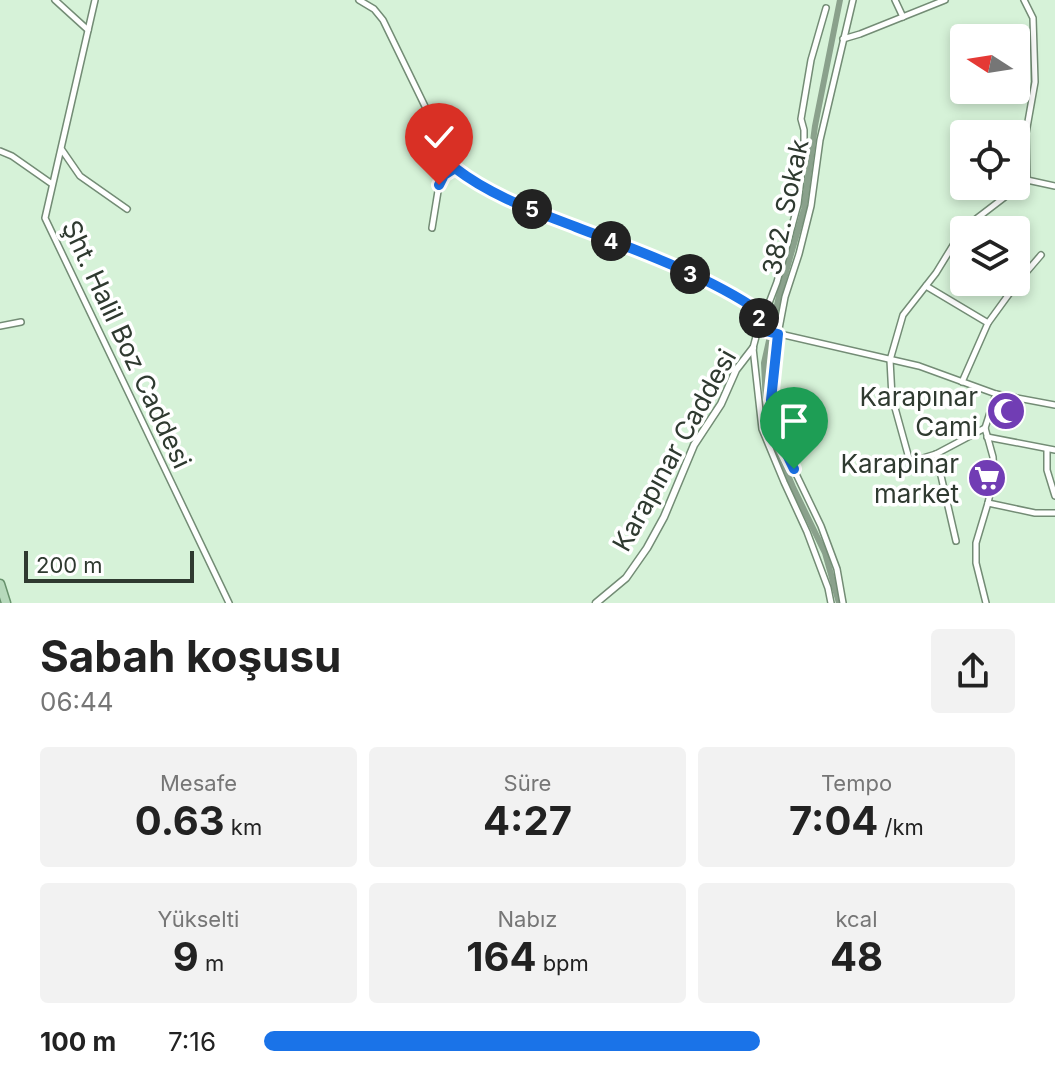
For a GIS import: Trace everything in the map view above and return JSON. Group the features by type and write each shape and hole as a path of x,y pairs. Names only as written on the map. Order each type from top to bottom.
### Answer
{"main road":[{"path":"0,584 6,603"}],"street":[{"path":"55,0 88,30"},
{"name":"Şht. Halil Boz Caddesi","path":"95,0 45,218 229,603"},
{"path":"359,0 374,9 383,20 455,168 474,183 712,284 759,311"},
{"name":"382. Sokak","path":"843,603 837,569 821,526 775,430 771,400 785,297 811,206 818,153 853,0"},
{"path":"895,0 903,17"},
{"path":"843,39 945,0"},
{"path":"1024,0 1033,18 1035,67 1028,120"},
{"path":"759,311 769,303 777,282 798,204 804,154 801,119 811,60 826,8"},
{"path":"62,149 80,176 127,209"},
{"path":"0,151 52,184"},
{"path":"432,228 439,185 444,175 455,168"},
{"path":"1030,181 1055,186"},
{"path":"980,216 1001,200"},
{"path":"950,250 903,315 890,360 892,397 910,462 936,454 985,428"},
{"path":"962,382 988,323 1041,255"},
{"path":"926,286 988,323"},
{"path":"759,311 762,330 753,348 762,429 807,532 831,603"},
{"path":"0,326 21,322"},
{"path":"762,330 919,366 996,394 1055,405"},
{"name":"Karapınar Caddesi","path":"596,603 626,578 647,548 664,517 694,445 721,404 736,370 753,348"},
{"path":"986,603 976,563 976,543 988,503 994,467 985,428 996,394"},
{"path":"987,437 1055,450"},
{"path":"1047,449 1047,470 1055,496"},
{"path":"936,454 956,541"},
{"path":"988,503 1035,513 1055,513"}],"waterway":[{"path":"839,603 825,553 767,426 764,363 804,209 815,126 840,0"}],"place":[{"name":"Karapınar Cami","path":"1006,411"},
{"name":"Karapinar market","path":"987,478"}],"route":[{"path":"439,185 444,175 455,168 474,183 518,204 712,284 759,311 758,329 778,334 771,400 775,430 794,469"}]}
